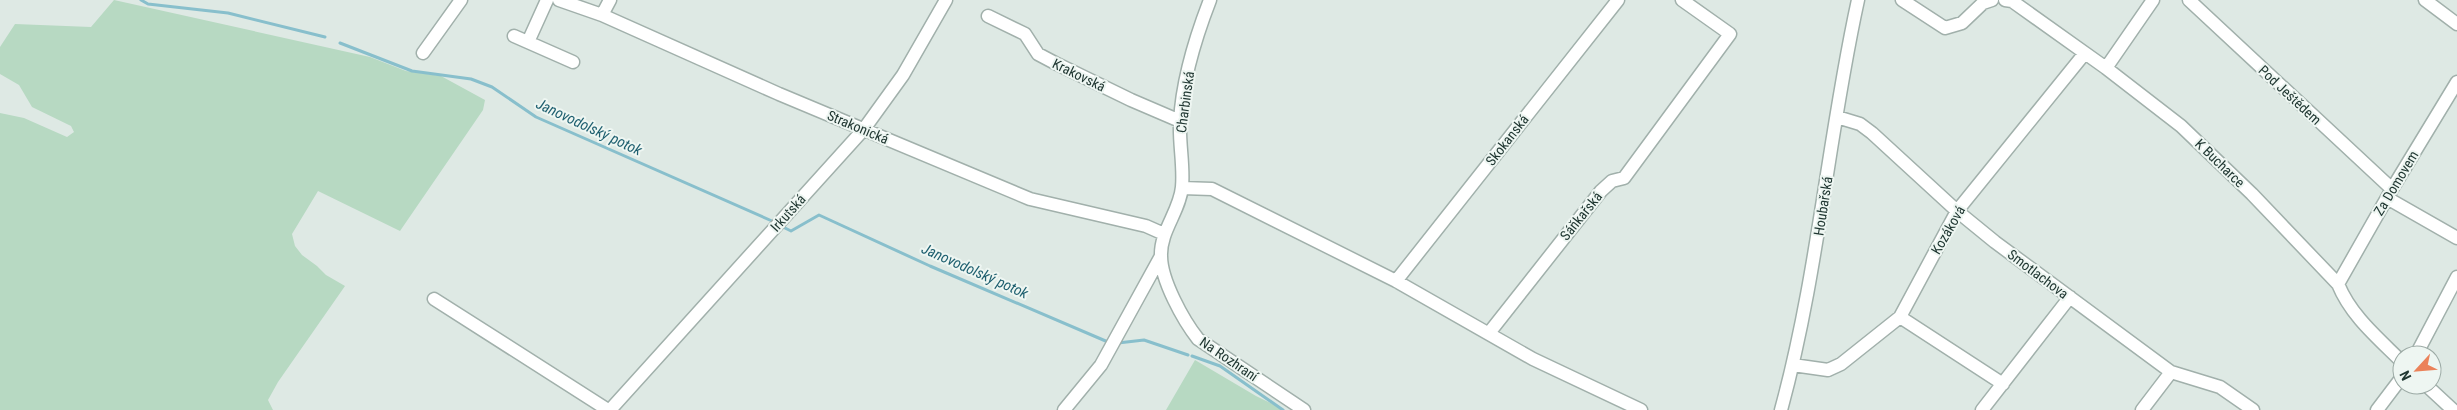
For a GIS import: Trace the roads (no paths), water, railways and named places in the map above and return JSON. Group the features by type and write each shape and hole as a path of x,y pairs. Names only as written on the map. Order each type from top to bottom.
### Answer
{"street":[{"path":"423,53 461,0"},
{"path":"528,42 547,0"},
{"name":"Strakonická","path":"559,0 602,15 1030,199 1146,226 1164,234"},
{"path":"602,15 610,0"},
{"name":"Irkutská","path":"609,410 864,129 903,75 946,0"},
{"name":"Charbinská","path":"1164,234 1182,188 1180,121 1197,37 1208,0"},
{"name":"Skokanská","path":"1396,281 1618,0"},
{"name":"Sáňkařská","path":"1489,333 1601,191 1612,181 1624,178 1730,34 1682,0"},
{"name":"Houbařská","path":"1782,410 1794,365 1812,274 1858,0"},
{"path":"1902,0 1945,28 1962,23 1983,3 1992,0"},
{"name":"K Bucharce","path":"2005,0 2012,1 2106,68 2181,126 2252,194 2338,284 2345,301 2358,318 2392,352"},
{"path":"2106,68 2153,0"},
{"name":"Pod Ještědem","path":"2189,0 2389,194 2457,238"},
{"path":"2425,0 2457,24"},
{"name":"Krakovská","path":"988,16 1025,34 1038,54 1055,64 1180,121"},
{"path":"514,36 573,62"},
{"name":"Kozáková","path":"1794,365 1828,370 1841,364 1900,317 1957,211 2085,53"},
{"name":"Za Domovem","path":"2338,284 2389,194 2457,82"},
{"name":"Smotlachova","path":"1837,117 1860,124 1872,133 1957,211 2171,372 2220,387 2253,410"},
{"path":"1182,188 1212,189 1396,281 1533,359 1641,410"},
{"name":"Na Rozhraní","path":"1164,234 1160,256 1175,302 1187,325 1198,339 1304,410"},
{"path":"1064,410 1101,365 1160,256"},
{"path":"2421,345 2457,277"},
{"path":"1982,410 2070,297"},
{"path":"434,299 609,410"},
{"path":"1900,317 2003,384"},
{"path":"2142,410 2171,372"},
{"path":"2377,410 2392,390"},
{"path":"2437,395 2453,410"}],"waterway":[{"name":"Janovodolský potok","path":"141,0 148,4 228,13 325,37"},
{"name":"Janovodolský potok","path":"340,43 412,71 471,79 492,87 536,117 772,221"},
{"name":"Janovodolský potok","path":"781,226 791,231 819,215 930,266 1108,342"},
{"name":"Janovodolský potok","path":"1118,343 1144,340 1188,355"},
{"name":"Janovodolský potok","path":"1192,356 1220,366 1283,410"}]}
